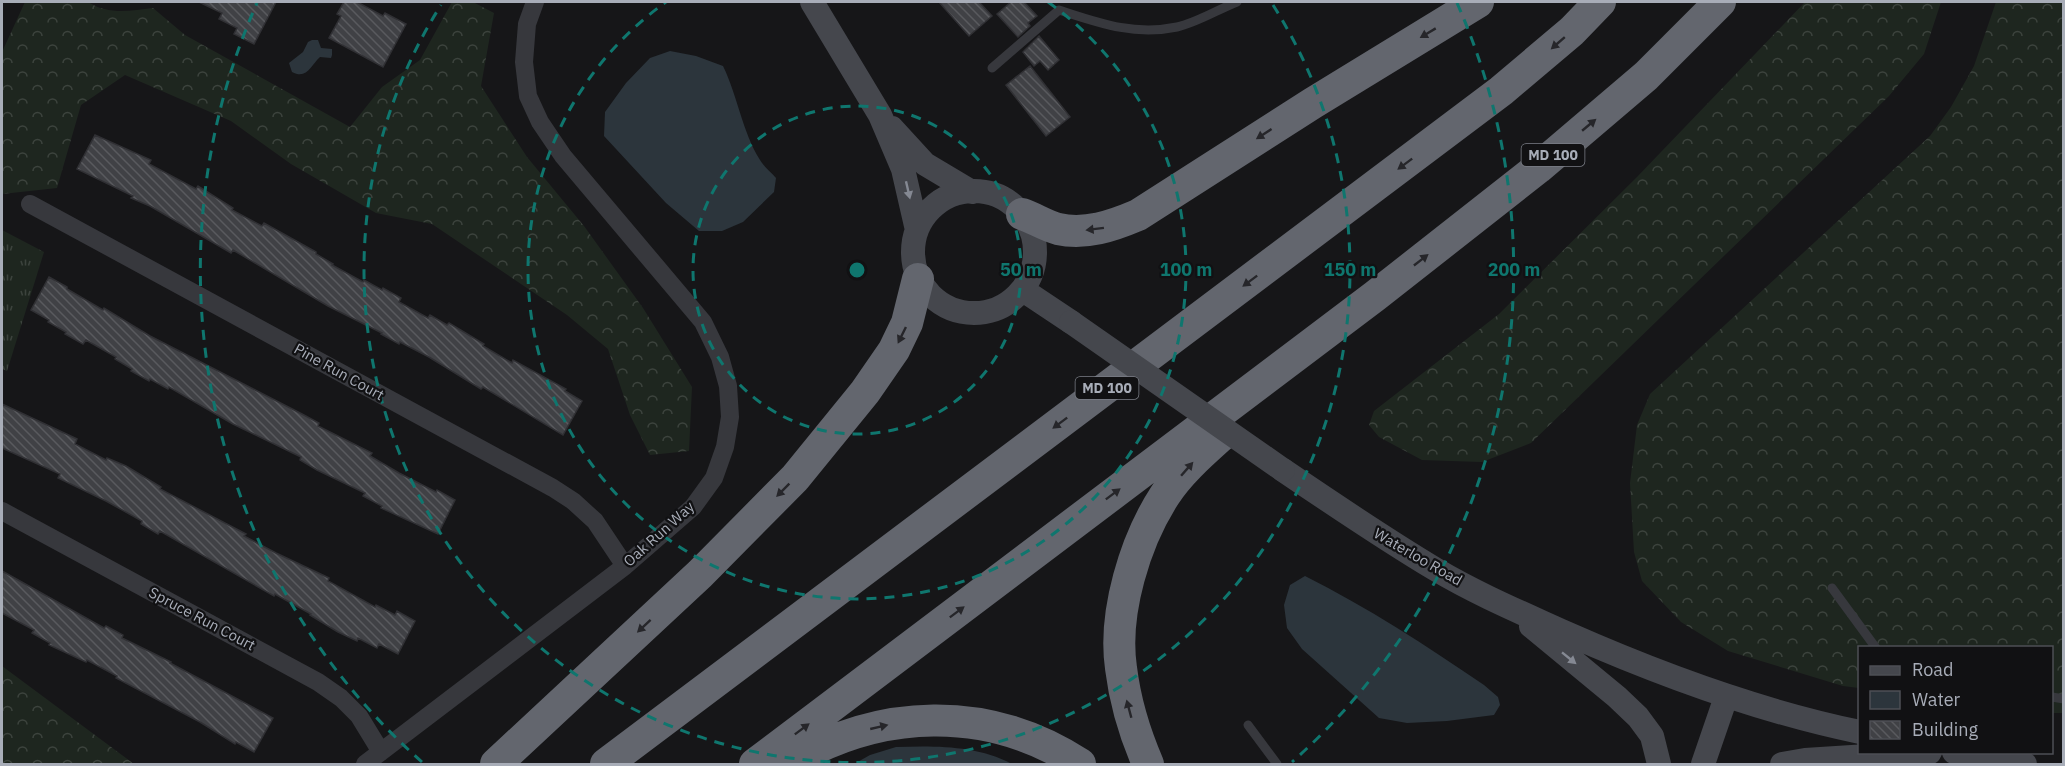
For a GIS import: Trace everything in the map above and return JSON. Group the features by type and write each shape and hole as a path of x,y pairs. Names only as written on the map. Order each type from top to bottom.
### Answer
{"highway":[{"path":"1022,214 1058,229 1084,231 1108,228 1138,215 1313,103 1478,2"},
{"name":"MD 100","path":"606,765 1501,91 1572,31 1600,2"},
{"name":"MD 100","path":"755,765 1375,296 1538,168 1646,76 1720,2"},
{"path":"495,765 700,574 795,477 865,392 894,350 908,323 918,279"},
{"path":"1148,765 1128,709 1120,666 1121,615 1131,569 1147,527 1166,493 1191,463 1375,296"},
{"path":"787,765 812,749 850,734 891,724 936,719 1009,730 1044,743 1080,765"}],"main road":[{"path":"812,2 880,115 903,169 917,231"},
{"path":"880,115 925,164 972,192"},
{"path":"980,191 1006,200 1022,214 1033,232 1036,253 1033,271 1023,290 1014,300 995,311 967,314 943,306 926,292 918,279 913,256 917,231 921,222 938,201 959,192 980,191"},
{"name":"Waterloo Road","path":"1023,290 1283,470 1437,570 1508,607 1608,651 1726,697 1858,731"},
{"path":"1508,607 1638,717 1652,736 1659,765"},
{"path":"1702,765 1726,697"},
{"path":"1782,765 1805,760 1912,754"},
{"path":"1960,754 2025,765"}],"street":[{"name":"Oak Run Way","path":"365,765 625,566 693,507 714,478 725,447 730,417 728,386 720,357 703,322 562,156 540,122 528,96 524,62 527,24 535,2"},
{"name":"Pine Run Court","path":"30,204 553,488 573,501 595,521 625,566"},
{"name":"Spruce Run Court","path":"2,511 318,682 341,698 353,710 381,752"}],"lane":[{"path":"992,68 1059,10 1114,28 1149,31 1179,27 1237,2"},
{"path":"1832,588 1875,646"},
{"path":"1248,725 1277,765"}],"green space":[{"path":"25,2 88,2 103,9 119,11 153,8 185,35 350,127 382,87 420,60 452,2 473,2 494,13 481,86 527,157 584,226 643,308 692,387 689,451 650,455 630,415 608,349 567,315 432,224 376,213 291,164 231,121 125,75 81,105 57,188 2,194 2,52"},
{"path":"1805,2 1941,2 1924,54 1889,96 1531,443 1482,462 1422,460 1379,437 1369,425 1374,411 1499,314 1637,177"},
{"path":"1996,2 2063,2 2063,713 2053,713 2053,646 1858,646 1858,688 1843,686 1728,651 1681,622 1642,581 1634,552 1630,483 1637,425 1650,394 1930,136 1951,107 1974,66"},
{"path":"2,230 44,252 7,371 2,369"},
{"path":"2,666 134,764 2,764"}],"water":[{"path":"318,40 321,48 332,49 331,58 320,57 305,73 292,72 289,63 303,52 308,42"},
{"path":"670,51 696,56 723,66 754,149 762,163 776,178 774,192 743,222 722,231 699,231 666,203 604,136 605,112 626,83 650,58"},
{"path":"1305,576 1396,628 1484,685 1498,697 1500,705 1494,715 1407,723 1379,718 1302,649 1287,628 1284,605 1290,585"},
{"path":"896,747 970,750 1012,764 854,764 870,755"}],"building":[{"path":"199,2 276,2 254,44 234,34 237,28 219,19 222,13"},
{"path":"344,2 357,2 383,16 385,13 406,24 383,67 329,38 341,16 337,14"},
{"path":"939,2 979,2 992,16 969,36"},
{"path":"1011,2 1024,2 1037,16 1028,23 1030,26 1018,37 997,14"},
{"path":"1039,36 1059,60 1048,70 1040,61 1034,66 1023,52"},
{"path":"1030,66 1070,117 1046,136 1006,85"},
{"path":"95,135 151,160 149,164 196,189 198,186 233,208 232,210 262,226 264,223 363,282 364,280 382,290 383,288 401,298 399,302 428,318 430,315 447,325 449,323 512,363 513,360 566,389 565,391 582,401 563,435 429,357 400,342 399,344 328,306 233,250 231,253 150,206 131,198 133,196 77,169"},
{"path":"49,277 150,336 319,423 318,426 372,453 370,456 399,473 455,500 438,534 381,508 382,506 363,496 365,493 317,470 300,460 301,457 233,424 169,387 168,389 150,379 149,381 131,371 132,369 115,359 116,357 86,340 83,344 65,334 66,332 48,322 49,320 31,310"},
{"path":"2,404 77,439 75,444 106,460 107,458 126,466 161,487 160,489 246,534 244,536 276,553 329,578 328,581 375,607 376,605 395,615 397,611 415,621 398,654 379,644 377,648 358,638 357,641 338,632 311,614 275,594 274,596 160,531 158,534 141,524 142,521 106,501 58,478 60,474 2,448"},
{"path":"2,571 273,718 254,752 236,742 235,744 200,722 116,678 117,676 87,660 86,662 49,645 50,643 32,633 34,630 2,613"}]}
